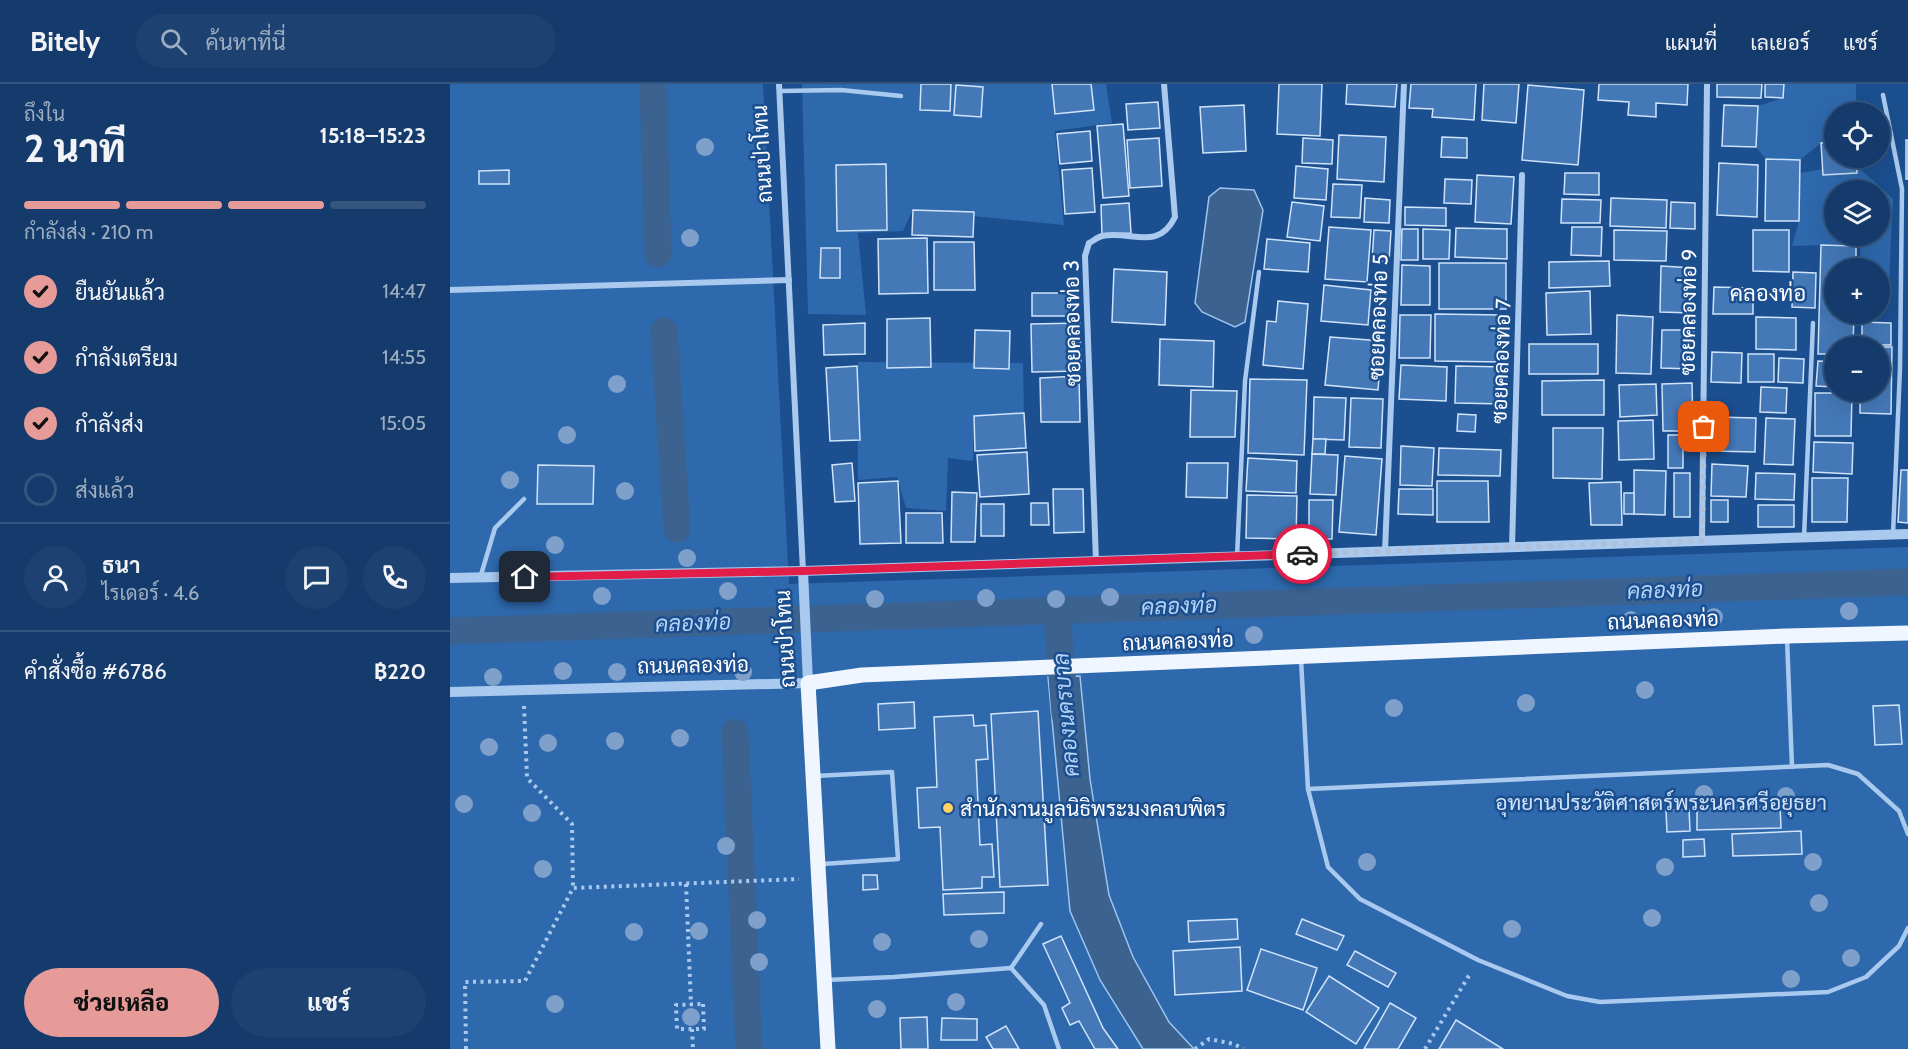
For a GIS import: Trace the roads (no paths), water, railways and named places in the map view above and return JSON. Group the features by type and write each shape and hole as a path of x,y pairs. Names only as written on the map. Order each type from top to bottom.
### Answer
{"main road":[{"name":"ถนนคลองท่อ","path":"808,683 862,675 1786,636 1908,633"},
{"name":"ถนนป่าโทน","path":"808,683 828,1049"}],"street":[{"name":"ซอยคลองท่อ 3","path":"1096,561 1085,256 1089,243 1101,236 1156,237 1170,228 1175,217 1164,84"},
{"name":"ซอยคลองท่อ 5","path":"1385,552 1404,84"},
{"name":"ซอยคลองท่อ 9","path":"1702,541 1707,84"},
{"name":"ถนนป่าโทน","path":"779,88 808,683"},
{"name":"ซอยคลองท่อ 7","path":"1512,548 1522,175"},
{"path":"450,290 789,280"},
{"path":"450,579 803,571 1908,534"},
{"name":"ถนนคลองท่อ","path":"450,692 808,683"}],"lane":[{"path":"779,88 841,90 901,96"},
{"path":"1883,95 1902,189 1900,368 1893,535"},
{"path":"1237,557 1245,381 1259,272"},
{"path":"1804,538 1813,323"},
{"path":"480,578 495,528 524,500"},
{"path":"1786,636 1792,767"},
{"path":"1300,657 1308,789 1328,867 1360,899 1478,960 1567,996 1600,1002 1828,992 1866,977 1899,946 1908,928"},
{"path":"1308,789 1828,765 1858,774 1899,811 1908,834"},
{"path":"812,776 892,772 898,859 817,871"},
{"path":"1011,968 1041,924"},
{"path":"824,980 1011,968"},
{"path":"1011,968 1044,1005 1059,1049"}],"water":[{"path":"1220,188 1254,190 1263,210 1245,322 1235,327 1202,312 1195,303 1209,197"},
{"path":"1080,676 1090,779 1109,895 1133,957 1169,1022 1194,1049 1143,1049 1100,980 1070,911 1048,677"}],"waterway":[{"path":"653,84 658,254"},
{"path":"664,331 677,529"},
{"name":"คลองท่อ","path":"450,631 1908,582"},
{"name":"คลองนครบาล","path":"1057,611 1065,714"},
{"path":"735,732 749,1049"}],"place":[{"name":"สำนักงานมูลนิธิพระมงคลบพิตร","path":"948,808"}],"district":[{"name":"คลองท่อ","path":"1768,293"}],"park label":[{"name":"อุทยานประวัติศาสตร์พระนครศรีอยุธยา","path":"1661,802"}]}
